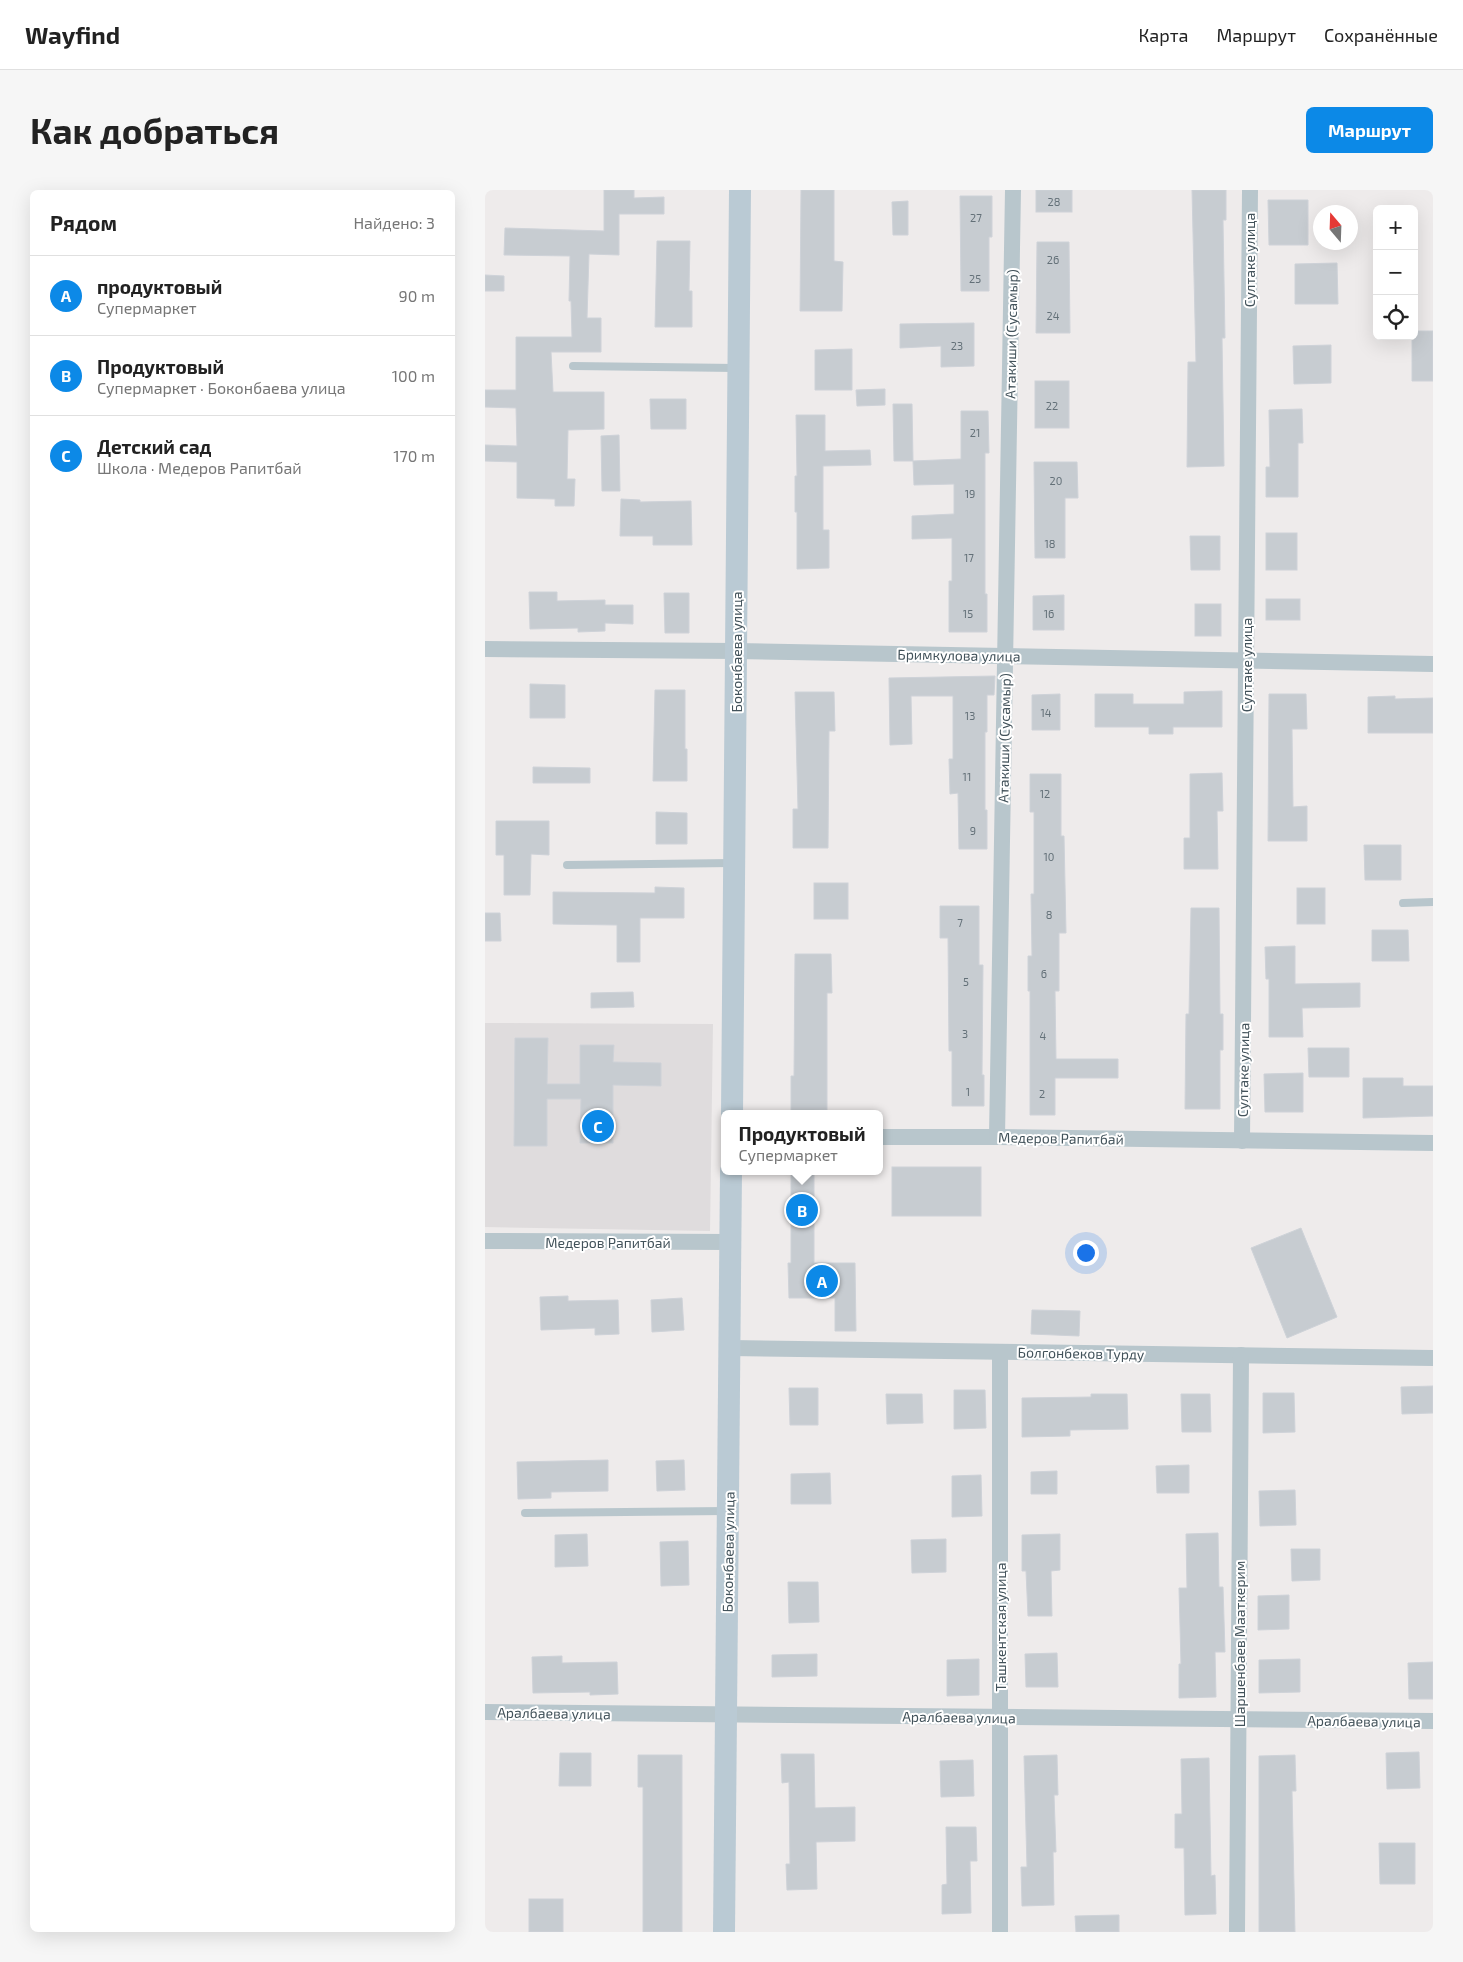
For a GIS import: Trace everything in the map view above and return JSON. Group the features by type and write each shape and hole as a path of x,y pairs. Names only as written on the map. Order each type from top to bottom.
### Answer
{"street":[{"name":"Боконбаева улица","path":"732,1110 740,190"},
{"name":"Атакиши (Сусамыр)","path":"997,1137 1013,190"},
{"name":"Султаке улица","path":"1242,1141 1250,190"},
{"name":"Бримкулова улица","path":"485,649 736,651 1433,664"},
{"name":"Медеров Рапитбай","path":"883,1137 1433,1143"},
{"name":"Боконбаева улица","path":"725,1932 731,1175"},
{"name":"Медеров Рапитбай","path":"485,1241 731,1242"},
{"name":"Болгонбеков Турду","path":"730,1348 1433,1358"},
{"name":"Ташкентская улица","path":"1000,1352 1000,1932"},
{"name":"Шаршенбаев Мааткерим","path":"1237,1932 1241,1355"},
{"name":"Аралбаева улица","path":"485,1712 1433,1721"}],"lane":[{"path":"573,366 738,368"},
{"path":"567,865 734,863"},
{"path":"1403,903 1433,902"},
{"path":"525,1513 728,1511"}],"shaded area":[{"path":"485,1023 713,1024 710,1231 485,1227"}],"building":[{"path":"604,190 634,190 634,198 664,197 664,214 619,214 619,255 589,254 587,318 601,318 601,352 551,352 553,392 604,392 604,429 568,430 567,479 575,479 574,506 555,506 555,499 517,498 517,462 485,461 485,445 517,446 516,408 485,407 485,390 516,390 516,337 572,337 571,301 569,301 570,256 504,255 505,228 604,231"},
{"path":"801,190 834,190 834,261 843,262 842,311 800,311"},
{"path":"1036,190 1072,190 1072,212 1036,212"},
{"path":"1192,190 1226,190 1226,220 1223,220 1225,338 1222,338 1224,466 1187,467 1188,362 1196,362"},
{"path":"960,196 992,196 992,237 989,237 989,291 961,291"},
{"path":"1268,200 1308,200 1308,245 1269,245"},
{"path":"908,201 908,235 893,235 892,202"},
{"path":"657,241 690,241 689,291 692,291 692,327 655,327"},
{"path":"1037,242 1069,242 1070,333 1036,333"},
{"path":"1337,263 1338,304 1295,304 1295,264"},
{"path":"485,275 504,276 504,291 485,291"},
{"path":"974,323 974,366 941,367 941,346 900,348 900,324"},
{"path":"1418,331 1433,331 1433,381 1412,381 1412,340 1418,340"},
{"path":"1331,345 1331,383 1294,384 1293,346"},
{"path":"852,349 852,390 815,390 815,350"},
{"path":"1035,381 1069,381 1069,428 1035,428"},
{"path":"885,389 885,405 857,406 856,390"},
{"path":"650,399 686,399 686,429 651,429"},
{"path":"893,404 912,404 913,461 894,461"},
{"path":"1302,409 1303,443 1298,443 1298,497 1266,497 1266,467 1270,467 1269,410"},
{"path":"961,411 988,411 989,453 985,453 985,594 987,594 987,632 949,632 949,581 952,581 952,538 912,539 912,516 954,514 954,484 914,485 913,461 961,459"},
{"path":"796,415 825,415 825,451 870,450 871,465 823,466 823,530 829,530 829,568 797,569 797,512 795,512 795,476 797,476"},
{"path":"619,435 620,491 602,491 601,436"},
{"path":"1034,462 1077,462 1078,498 1065,498 1065,558 1035,558"},
{"path":"621,499 640,500 640,502 691,501 692,545 653,545 653,536 620,536"},
{"path":"1266,533 1297,533 1297,570 1266,570"},
{"path":"1190,536 1220,536 1220,570 1191,570"},
{"path":"529,592 557,592 557,601 605,600 605,605 633,605 633,624 605,623 605,631 578,632 578,628 530,629"},
{"path":"664,593 689,593 689,633 665,633"},
{"path":"1064,595 1064,630 1033,630 1033,596"},
{"path":"1266,599 1300,599 1300,620 1266,620"},
{"path":"1195,604 1221,604 1221,636 1195,636"},
{"path":"995,676 994,695 987,695 987,732 985,732 987,849 959,849 958,793 950,794 949,759 953,759 953,696 911,696 912,744 890,745 889,678"},
{"path":"530,684 565,685 565,718 530,718"},
{"path":"655,690 685,690 687,781 653,781"},
{"path":"1222,691 1222,727 1173,727 1173,734 1149,734 1149,727 1095,727 1095,694 1133,694 1133,704 1184,704 1184,692"},
{"path":"795,692 834,692 835,731 829,731 828,848 793,848 793,809 798,809"},
{"path":"1060,694 1060,730 1032,730 1032,695"},
{"path":"1269,694 1306,694 1307,729 1292,729 1293,807 1307,806 1307,841 1268,841"},
{"path":"1395,696 1395,699 1433,698 1433,733 1368,733 1368,697"},
{"path":"533,767 590,768 590,783 533,783"},
{"path":"1222,773 1223,811 1217,811 1218,869 1184,869 1184,838 1190,838 1190,774"},
{"path":"1030,774 1061,774 1061,836 1064,836 1066,933 1059,933 1059,991 1055,991 1056,1059 1118,1059 1118,1078 1055,1078 1055,1115 1030,1115 1030,991 1028,991 1028,956 1032,956 1031,894 1034,894 1034,812 1030,812"},
{"path":"656,812 687,813 687,844 656,844"},
{"path":"496,821 549,821 549,855 531,854 530,895 504,895 504,855 496,855"},
{"path":"1364,845 1401,845 1401,880 1365,880"},
{"path":"814,883 848,883 848,919 814,919"},
{"path":"655,887 684,888 684,918 640,918 640,962 617,962 617,925 553,924 553,892 655,893"},
{"path":"1297,888 1325,888 1325,924 1297,924"},
{"path":"940,906 979,906 979,965 983,965 982,1075 984,1075 984,1106 952,1106 952,1051 949,1051 948,938 940,938"},
{"path":"1191,908 1219,908 1220,1014 1223,1014 1223,1050 1220,1050 1220,1109 1185,1109 1186,1014 1189,1014"},
{"path":"485,913 500,913 501,941 485,941"},
{"path":"1372,930 1408,930 1409,961 1372,961"},
{"path":"1295,946 1295,984 1360,983 1360,1007 1302,1008 1303,1037 1269,1037 1269,979 1266,979 1265,947"},
{"path":"795,954 831,954 832,993 827,993 827,1110 791,1110 791,1076 794,1076"},
{"path":"633,992 634,1007 591,1008 591,993"},
{"path":"515,1038 548,1038 547,1084 580,1084 580,1045 614,1045 613,1062 661,1063 661,1086 613,1085 613,1143 580,1143 581,1099 547,1099 547,1146 514,1146"},
{"path":"1308,1048 1349,1048 1349,1077 1309,1077"},
{"path":"1303,1073 1303,1112 1265,1112 1264,1074"},
{"path":"1363,1078 1403,1078 1403,1086 1433,1086 1433,1116 1363,1118"},
{"path":"892,1167 981,1167 981,1216 892,1216"},
{"path":"791,1175 814,1175 814,1263 855,1263 856,1331 835,1331 835,1298 789,1298 788,1263 791,1263"},
{"path":"1301,1228 1337,1317 1287,1338 1251,1248"},
{"path":"568,1296 568,1301 618,1300 619,1334 595,1335 595,1328 541,1330 540,1297"},
{"path":"682,1298 684,1330 652,1332 651,1300"},
{"path":"1032,1310 1080,1311 1079,1336 1031,1334"},
{"path":"1433,1386 1433,1413 1402,1414 1401,1387"},
{"path":"789,1388 818,1388 818,1425 790,1425"},
{"path":"954,1390 985,1390 986,1428 954,1429"},
{"path":"1263,1393 1294,1393 1295,1432 1263,1433"},
{"path":"886,1394 922,1394 923,1423 887,1424"},
{"path":"1091,1394 1127,1394 1128,1429 1070,1430 1070,1436 1022,1437 1022,1398 1091,1397"},
{"path":"1181,1394 1210,1394 1211,1432 1182,1432"},
{"path":"608,1460 608,1491 551,1492 551,1498 518,1499 517,1462"},
{"path":"684,1460 685,1490 657,1491 656,1461"},
{"path":"1189,1465 1189,1493 1157,1493 1156,1466"},
{"path":"1057,1471 1057,1494 1031,1494 1031,1472"},
{"path":"830,1473 831,1504 791,1504 791,1474"},
{"path":"981,1475 982,1516 952,1517 952,1476"},
{"path":"1295,1490 1296,1525 1260,1526 1259,1491"},
{"path":"1218,1533 1219,1587 1223,1587 1225,1652 1215,1652 1216,1697 1179,1698 1179,1664 1181,1664 1179,1588 1187,1588 1186,1534"},
{"path":"587,1534 588,1566 555,1567 555,1535"},
{"path":"1060,1534 1060,1570 1051,1571 1052,1616 1028,1616 1026,1571 1022,1571 1022,1535"},
{"path":"946,1539 946,1572 912,1573 911,1540"},
{"path":"688,1541 689,1585 661,1586 660,1542"},
{"path":"1291,1549 1320,1549 1320,1580 1292,1581"},
{"path":"788,1582 818,1582 819,1622 789,1623"},
{"path":"1289,1595 1289,1629 1258,1630 1258,1596"},
{"path":"1057,1653 1058,1687 1026,1687 1025,1654"},
{"path":"817,1654 817,1676 772,1677 772,1655"},
{"path":"562,1656 562,1663 617,1662 618,1694 590,1695 590,1692 533,1693 532,1657"},
{"path":"979,1659 979,1695 947,1696 947,1660"},
{"path":"1300,1659 1300,1692 1259,1693 1259,1660"},
{"path":"1433,1662 1433,1699 1409,1699 1408,1663"},
{"path":"1419,1752 1420,1788 1387,1789 1386,1753"},
{"path":"560,1753 591,1753 591,1786 559,1786"},
{"path":"781,1754 814,1754 815,1808 855,1807 855,1841 816,1842 817,1889 787,1890 786,1864 790,1864 789,1782 782,1783"},
{"path":"638,1755 682,1755 682,1932 643,1932 643,1787 638,1787"},
{"path":"1057,1755 1058,1795 1054,1795 1056,1852 1053,1852 1054,1905 1022,1906 1021,1867 1027,1867 1024,1756"},
{"path":"1295,1755 1296,1791 1292,1791 1295,1932 1259,1932 1259,1756"},
{"path":"1209,1758 1211,1876 1215,1875 1216,1914 1185,1915 1184,1848 1175,1848 1175,1814 1182,1814 1181,1759"},
{"path":"973,1760 974,1796 941,1797 940,1761"},
{"path":"946,1827 976,1827 977,1861 970,1861 971,1913 942,1914 942,1885 947,1884"},
{"path":"1379,1843 1415,1843 1415,1884 1380,1884"},
{"path":"529,1899 563,1899 563,1932 529,1932"},
{"path":"1119,1915 1119,1932 1076,1932 1075,1916"}],"place":[{"name":"Детский сад","path":"598,1126"},
{"name":"Продуктовый","path":"802,1210"},
{"name":"продуктовый","path":"822,1281"}]}
